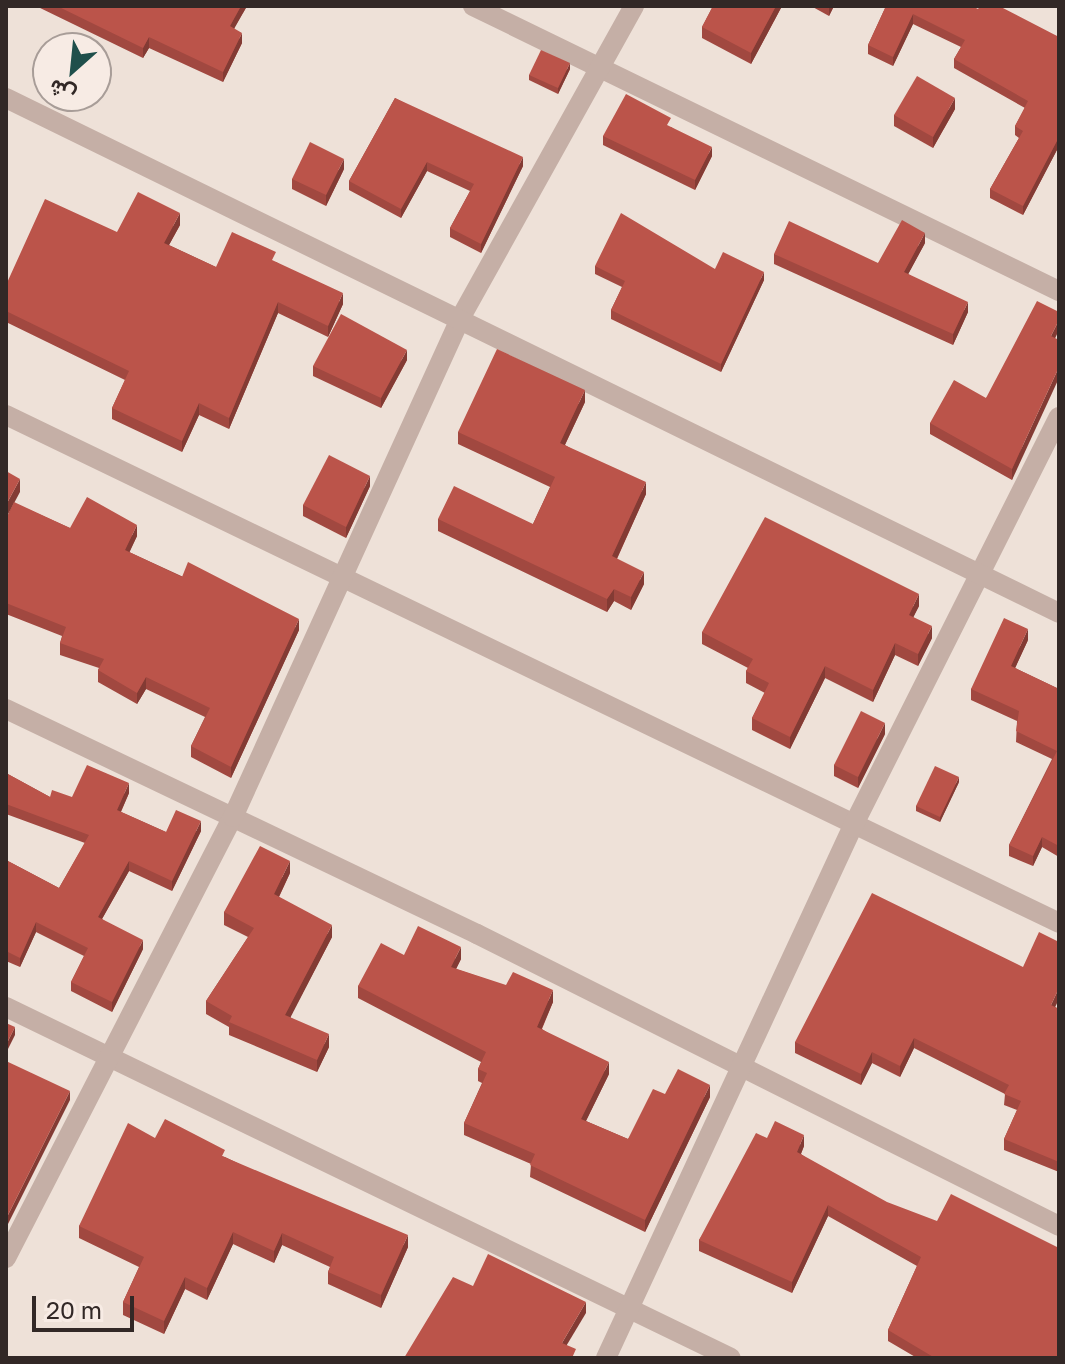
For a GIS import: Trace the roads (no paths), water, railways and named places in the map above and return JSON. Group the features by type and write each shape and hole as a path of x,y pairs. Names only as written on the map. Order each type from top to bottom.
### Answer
{"street":[{"path":"473,6 603,72 1059,291"},
{"path":"6,1258 233,817 461,317 603,72 634,6"},
{"path":"6,98 461,317 1059,613"},
{"path":"6,415 852,828 1059,923"},
{"path":"606,1358 852,828 1059,417"},
{"path":"6,709 233,817 1059,1226"},
{"path":"6,1007 109,1054 731,1358"}]}
